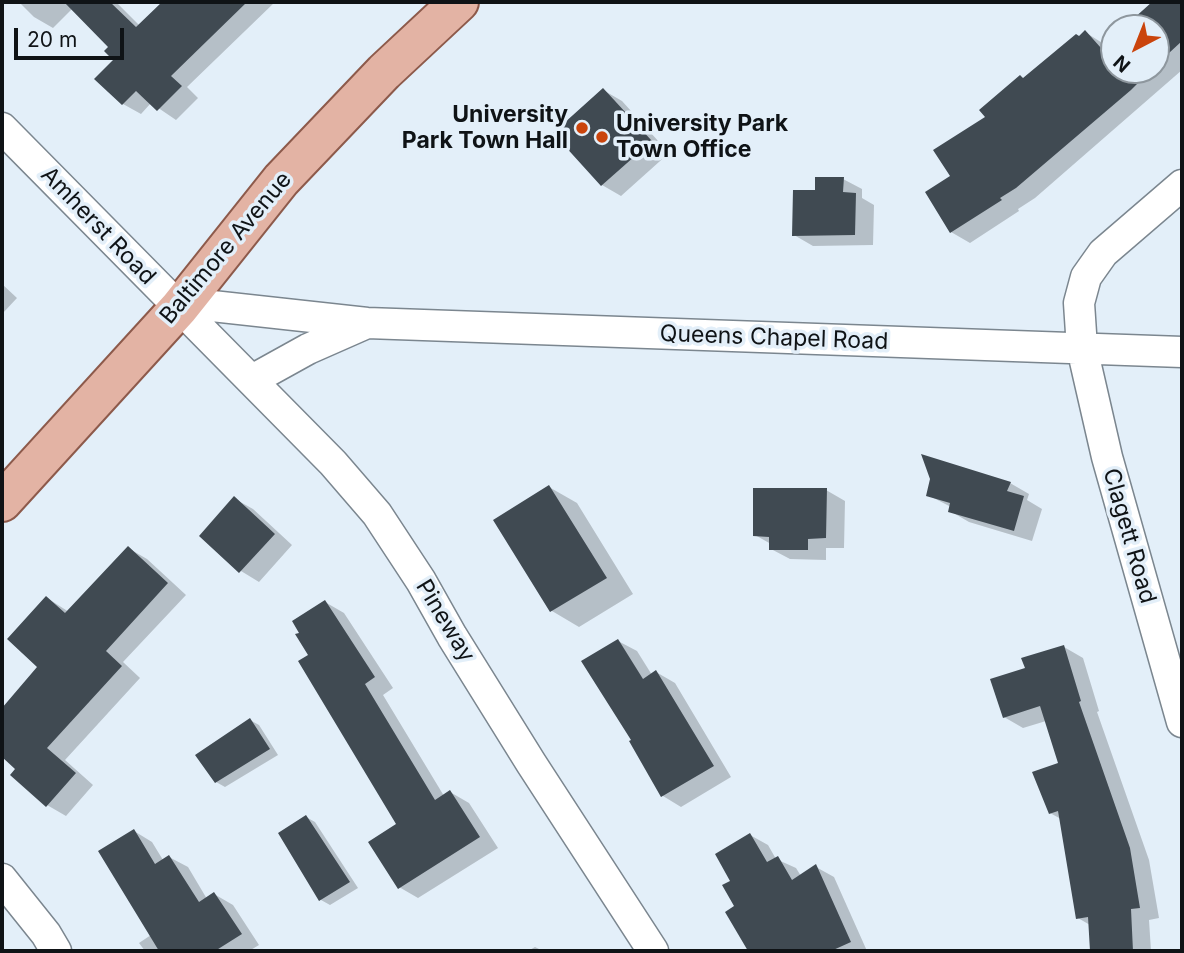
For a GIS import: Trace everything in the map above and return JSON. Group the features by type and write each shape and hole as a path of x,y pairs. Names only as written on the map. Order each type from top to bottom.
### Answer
{"main road":[{"name":"Baltimore Avenue","path":"2,502 187,315 281,180 384,72 459,2"}],"street":[{"name":"Amherst Road","path":"2,128 187,315"},
{"name":"Clagett Road","path":"1182,185 1103,253 1086,277 1079,303 1082,348 1107,457 1182,722"},
{"name":"Queens Chapel Road","path":"187,315 202,305 367,323 1182,352"},
{"name":"Pineway","path":"187,315 333,463 377,514 421,581 531,763 653,951"},
{"name":"Queens Chapel Road","path":"251,380 308,348 367,323"},
{"path":"2,879 46,934 56,951"}],"building":[{"path":"64,2 110,2 136,27 162,2 247,2 171,76 182,86 157,111 136,91 122,105 94,79 113,60 104,51 108,47"},
{"path":"1152,2 1182,2 1182,41 1170,52 1170,14 1139,14"},
{"path":"1085,30 1100,47 1100,84 1137,84 1016,188 1000,198 1002,200 950,233 925,192 950,176 933,150 985,117 979,110 1020,75 1023,78 1076,34 1079,36"},
{"name":"University Park Town Office","path":"603,88 652,141 601,186 553,133"},
{"path":"815,177 844,177 843,192 856,193 855,235 792,236 793,190 815,190"},
{"path":"921,454 1011,482 1007,491 1024,496 1014,531 948,512 950,503 926,496 930,479"},
{"path":"549,485 607,578 550,612 493,520"},
{"path":"753,488 827,488 826,538 808,539 808,550 769,550 769,537 753,536"},
{"path":"234,496 275,534 239,573 199,536"},
{"path":"128,546 168,583 106,651 122,666 47,748 76,773 46,807 10,775 15,769 2,757 2,708 37,667 7,639 46,596 65,613"},
{"path":"325,600 375,677 365,684 435,800 450,790 480,837 398,889 368,842 396,824 298,661 308,655 295,634 299,633 292,621"},
{"path":"618,639 643,679 656,670 714,766 661,797 629,741 631,740 581,661"},
{"path":"1064,645 1081,701 1079,702 1130,848 1140,908 1131,909 1133,951 1090,951 1088,917 1076,919 1058,811 1049,814 1032,772 1058,763 1040,706 1003,718 990,679 1025,668 1021,658"},
{"path":"250,718 270,749 215,783 195,755"},
{"path":"306,815 350,882 319,901 278,833"},
{"path":"134,829 155,864 169,855 199,902 214,892 242,934 215,951 159,951 98,851"},
{"path":"750,833 767,862 778,856 792,880 816,864 851,942 831,951 748,951 725,912 734,906 722,885 730,881 715,854"}],"place":[{"name":"University Park Town Hall","path":"582,128"},
{"name":"University Park Town Office","path":"602,137"}]}
